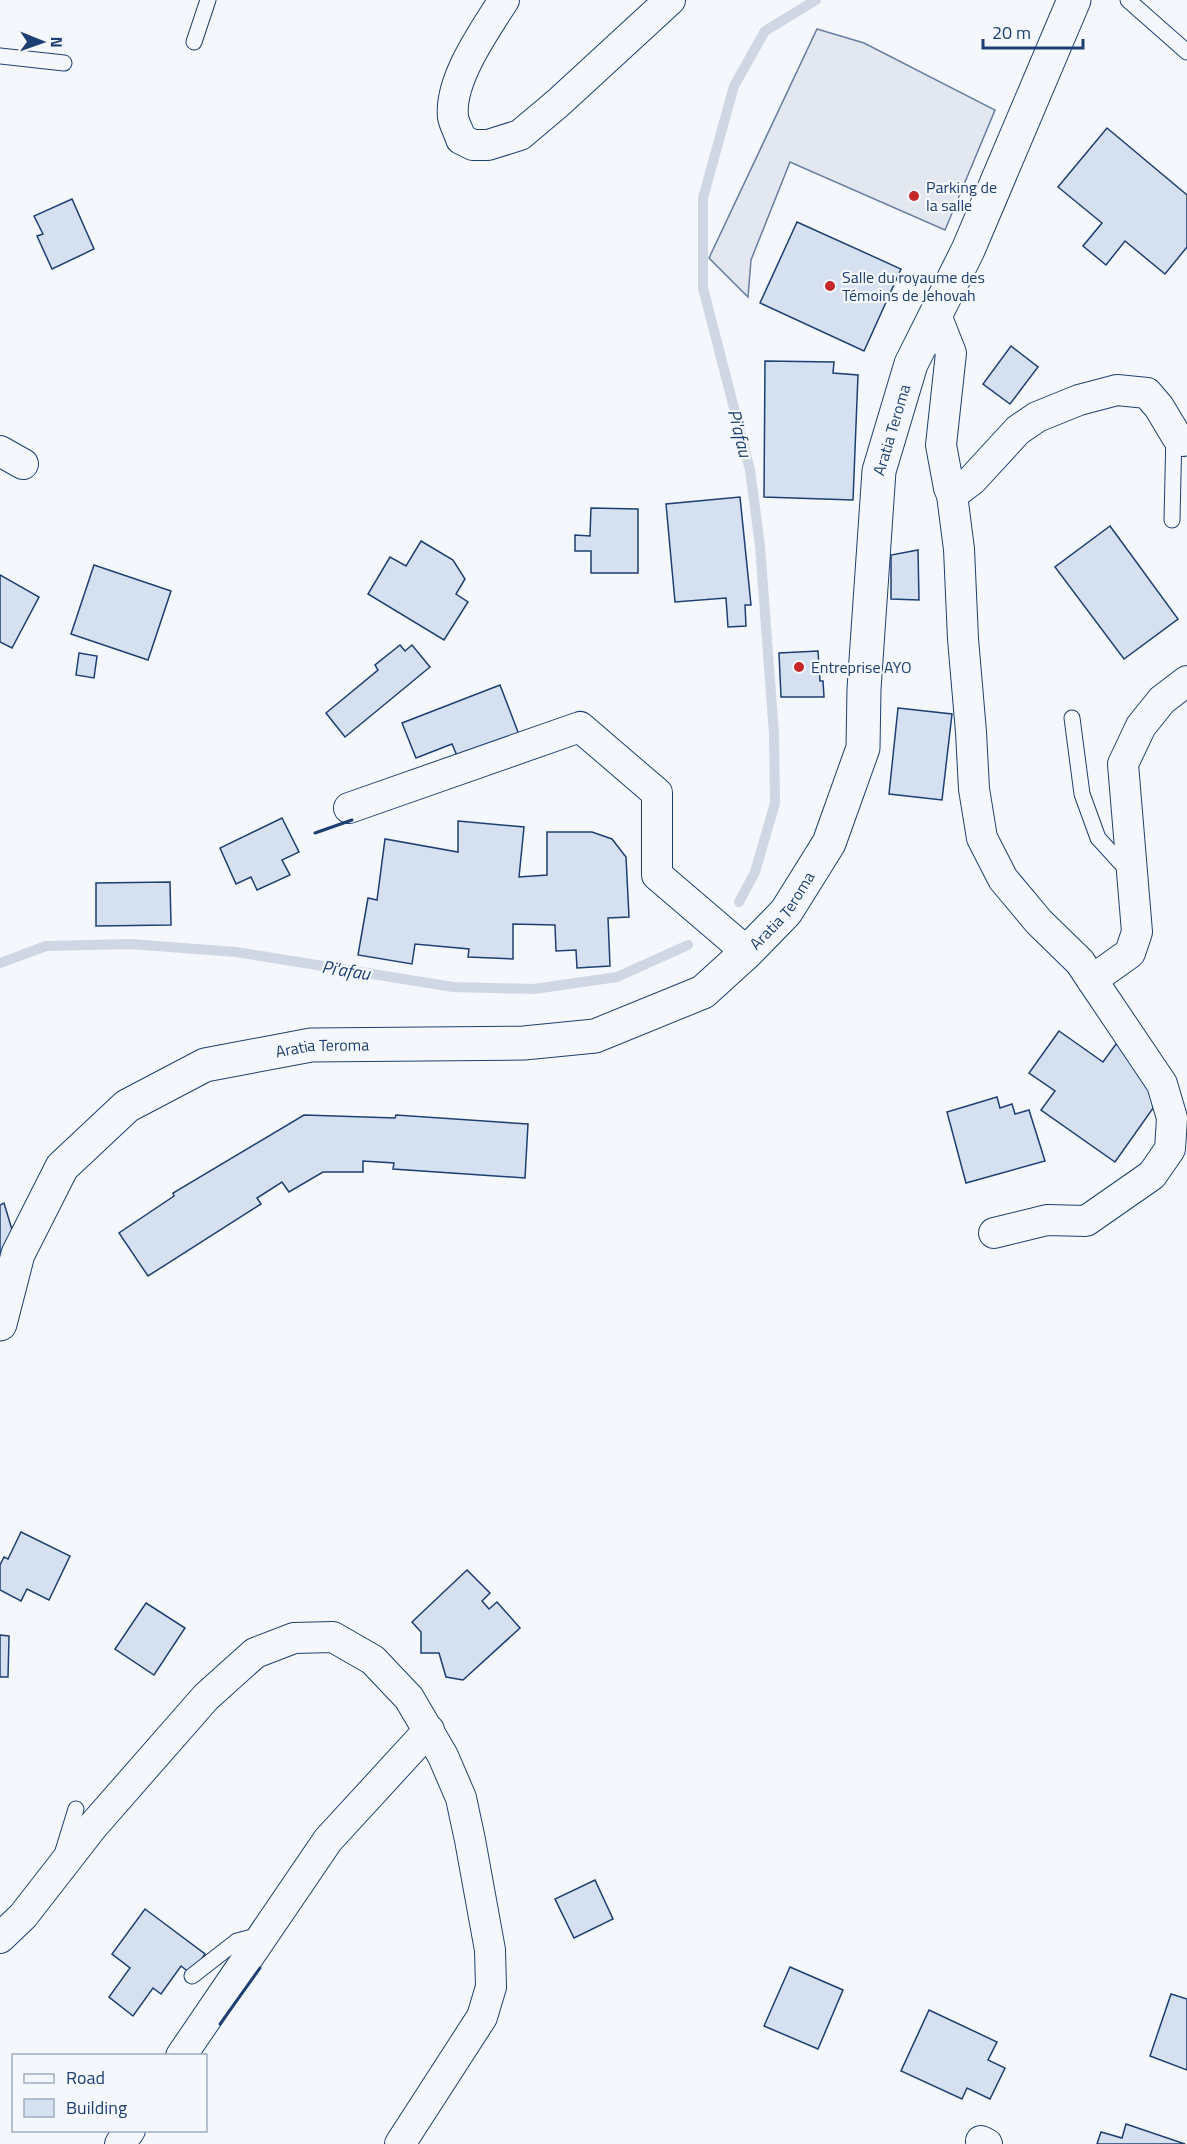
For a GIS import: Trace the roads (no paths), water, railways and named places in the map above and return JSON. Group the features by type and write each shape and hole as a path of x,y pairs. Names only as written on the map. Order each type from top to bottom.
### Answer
{"main road":[{"name":"Aratia Teroma","path":"0,1323 18,1254 62,1167 127,1106 205,1065 311,1045 524,1043 596,1036 703,992 786,912 829,843 863,748 864,689 879,471 911,364 968,250 1074,0"}],"street":[{"path":"504,0 474,47 456,90 453,118 461,139 473,145 488,145 520,135 670,0"},
{"path":"936,315 951,353 942,445 948,488 952,495 959,549 974,789 982,838 1003,879 1039,922 1080,962 1162,1084 1172,1118 1170,1149 1152,1175 1086,1221 1047,1220 994,1233"},
{"path":"952,495 972,480 1018,430 1037,417 1117,390 1147,393 1181,436"},
{"path":"1092,980 1130,953 1137,932 1124,764 1141,726 1162,700 1187,681"},
{"path":"349,808 580,727 657,793 657,875 747,952"},
{"path":"0,1938 23,1916 93,1826 206,1696 255,1653 294,1638 333,1637 373,1660 409,1698 443,1755 461,1798 490,1950 491,1987 482,2017 400,2144"},
{"path":"182,2054 328,1840 429,1730"}],"lane":[{"path":"194,42 208,0"},
{"path":"1128,0 1187,52"},
{"path":"0,56 64,63"},
{"path":"1172,520 1181,436"},
{"path":"1072,718 1082,794 1098,838 1133,876"},
{"path":"52,1879 76,1809"},
{"path":"192,1976 237,1941 266,1933"}],"waterway":[{"name":"Pi'afau","path":"739,902 755,872 775,803 774,734 760,546 750,470 703,288 703,198 734,86 765,31 816,0"},
{"name":"Pi'afau","path":"0,963 46,946 130,944 236,952 453,987 534,989 617,977 688,945"}],"place":[{"name":"Parking de la salle","path":"914,196"},
{"name":"Salle du royaume des Témoins de Jehovah","path":"830,286"},
{"name":"Entreprise AYO","path":"799,667"}]}
